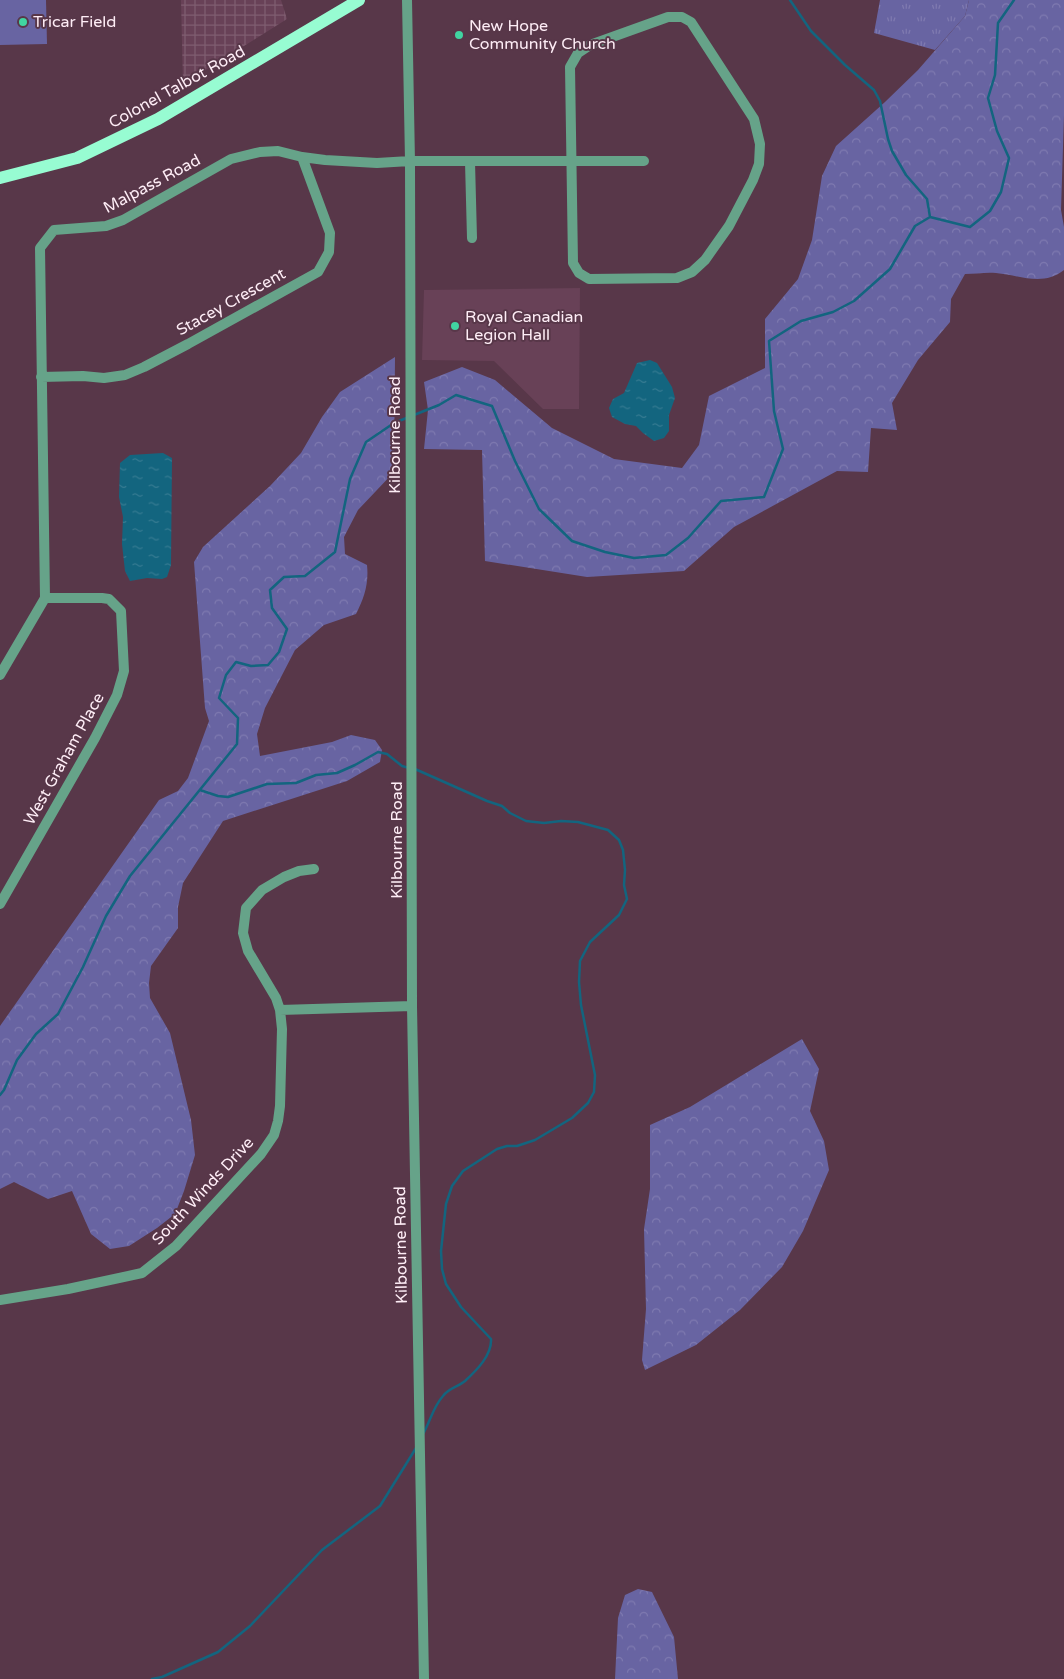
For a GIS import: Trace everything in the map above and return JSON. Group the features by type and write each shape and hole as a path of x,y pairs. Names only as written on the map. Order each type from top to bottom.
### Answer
{"main road":[{"name":"Colonel Talbot Road","path":"0,178 77,158 158,119 359,0"}],"street":[{"name":"Kilbourne Road","path":"407,0 410,161 412,1006 424,1679"},
{"path":"668,17 682,17 690,22 754,119 760,144 759,164 753,180 729,226 699,266 692,272 677,278 588,279 579,273 573,263 571,160 570,67 578,53 590,45 668,17"},
{"name":"Malpass Road","path":"45,598 40,248 54,230 106,226 123,220 230,160 260,152 278,151 302,157 377,163 410,161 644,161"},
{"name":"Stacey Crescent","path":"41,377 83,376 104,378 126,375 179,349 318,272 329,252 330,232 302,157"},
{"path":"470,162 472,238"},
{"path":"0,675 45,598"},
{"name":"West Graham Place","path":"0,904 95,738 117,695 124,670 121,611 109,600 102,598 45,598"},
{"path":"314,869 284,877 262,890 246,908 243,933 248,951 276,998 280,1010 412,1006"},
{"name":"South Winds Drive","path":"0,1300 142,1273 176,1246 261,1154 274,1135 280,1106 282,1029 280,1010"}],"shaded area":[{"path":"181,0 281,0 287,19 183,84"},
{"path":"580,288 579,409 543,409 494,361 422,360 424,290"}],"green space":[{"name":"Tricar Field","path":"0,0 46,0 47,44 0,45"},
{"path":"880,0 969,0 965,16 935,50 874,33"},
{"path":"969,0 1064,0 1064,115 1061,210 1064,227 1064,270 1048,278 1039,279 996,273 965,274 951,299 950,322 918,360 892,403 897,430 871,428 868,472 837,471 734,527 684,571 587,577 485,561 482,450 424,449 428,410 424,382 462,367 495,380 552,428 614,459 682,468 699,445 709,396 765,368 765,319 798,279 812,240 822,176 836,146 918,70 965,16"},
{"path":"395,357 394,472 358,510 344,537 345,554 367,565 367,585 364,596 356,614 324,625 295,650 265,708 257,734 260,756 332,742 351,735 375,740 382,750 380,762 347,781 223,821 183,883 178,907 178,928 151,966 149,983 150,998 170,1033 191,1120 195,1155 175,1214 129,1246 110,1249 91,1234 72,1191 48,1199 14,1182 0,1189 0,1026 159,800 178,791 188,778 209,721 205,708 194,562 203,547 270,486 301,453 322,417 340,392"},
{"path":"802,1039 819,1069 810,1111 824,1141 829,1170 803,1231 782,1267 740,1310 696,1345 645,1370 642,1360 646,1309 644,1229 650,1189 650,1125 690,1107"},
{"path":"638,1589 652,1592 674,1637 678,1679 615,1679 618,1618 625,1595"}],"water":[{"path":"650,360 657,363 672,387 675,398 669,415 669,431 664,438 654,441 636,426 625,424 612,417 609,408 613,399 624,393 637,363"},
{"path":"163,453 172,458 171,565 167,577 162,579 147,578 130,581 125,571 122,544 123,517 119,497 120,463 130,455"}],"waterway":[{"path":"790,0 811,31 845,65 874,90 880,101 892,151 906,175 927,199 930,217"},
{"path":"414,415 439,405 456,395 492,406 515,461 539,509 572,541 605,552 634,558 666,555 688,538 721,501 764,497 783,449 774,411 769,341 801,321 833,312 854,301 890,269 915,226 930,217 970,227 990,211 1001,192 1009,158 997,131 988,98 995,75 998,23 1014,0"},
{"path":"0,1095 17,1060 36,1034 58,1014 83,967 106,916 130,876 237,744 238,718 219,698 226,675 236,662 251,666 268,665 279,652 287,629 272,608 270,590 284,577 305,576 335,552 350,479 366,442 394,423 409,417"},
{"path":"200,790 228,797 267,784 296,783 316,775 337,773 378,752 387,754 402,766 409,768"},
{"path":"415,769 502,806 510,813 526,821 544,823 578,822 608,830 619,840 623,850 624,885 627,899 619,915 590,942 580,961 581,1005 595,1075 594,1092 588,1103 572,1118 535,1140 517,1146 497,1149 463,1171 452,1186 446,1204 441,1251 442,1269 446,1284 461,1307 491,1339 491,1345 483,1362 474,1372 462,1383 445,1393 434,1410 423,1434"},
{"path":"152,1679 162,1677 218,1652 250,1626 322,1550 380,1506 416,1448"}],"place":[{"name":"Tricar Field","path":"23,22"},
{"name":"New Hope Community Church","path":"459,35"},
{"name":"Royal Canadian Legion Hall","path":"455,326"}]}
